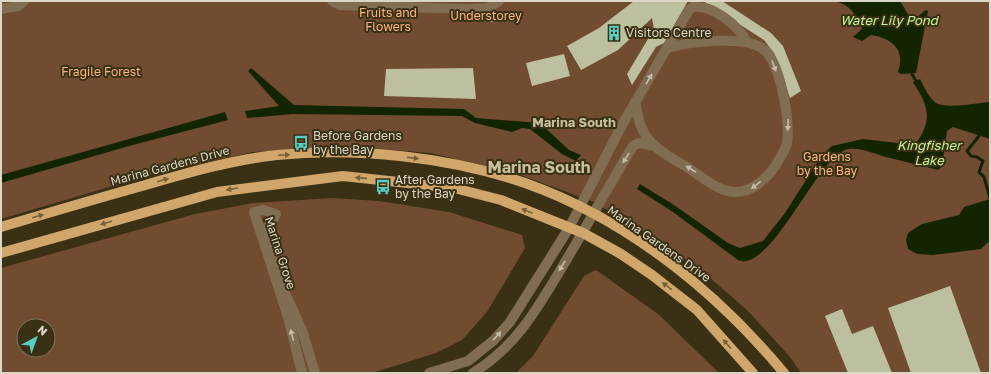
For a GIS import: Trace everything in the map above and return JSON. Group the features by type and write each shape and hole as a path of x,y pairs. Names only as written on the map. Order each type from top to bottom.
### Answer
{"main road":[{"name":"Marina Gardens Drive","path":"1,227 212,166 277,155 344,152 413,158 451,164 525,183 594,214 633,239 703,290 745,329 784,373"},
{"path":"1,252 217,192 343,176 408,183 469,192 502,200 583,233 621,254 652,275 697,310 753,373"}],"street":[{"path":"1,9 18,6 24,1"},
{"path":"332,1 340,5 468,9 488,8 499,1"},
{"path":"429,373 468,361 494,340 510,322 569,228 635,102 689,10 697,7 704,7 729,21 740,30 747,42"},
{"path":"635,102 640,126 645,136 655,146 724,190 741,192 750,190 771,173 787,144 787,106 774,62 764,50 747,42 682,44 667,48"},
{"path":"474,373 491,362 509,346 524,328 583,233 607,188 633,146 639,143 655,146"},
{"name":"Marina Grove","path":"302,373 288,317 254,212 263,210 276,214 264,233 279,280 302,330 315,370"}],"green space":[{"name":"Gardens by the Bay","path":"1,1 990,1 990,373 801,373 790,357 748,311 701,270 649,235 594,202 518,174 431,153 344,146 253,152 153,174 1,219"},
{"path":"332,198 379,201 449,212 522,235 525,248 487,312 462,340 436,353 372,373 1,373 1,268 195,214 253,203"},
{"path":"596,270 658,314 719,373 516,373 533,356 584,276"}],"water":[{"name":"Water Lily Pond","path":"833,1 900,1 912,21 926,10 928,11 916,73 901,74 898,72 900,64 899,51 891,42 871,35 862,41 853,37 862,29 858,19 852,10 844,4"},
{"path":"251,68 294,105 464,109 476,118 540,123 569,150 581,155 576,161 562,154 530,129 522,128 512,132 475,123 462,116 292,114 247,118 245,111 279,106 248,71"},
{"name":"Kingfisher Lake","path":"920,79 931,98 936,103 941,105 954,106 990,102 990,139 953,127 947,131 942,167 938,170 864,150 848,149 836,156 823,171 779,233 765,249 751,259 738,260 673,212 637,189 640,184 674,205 728,243 740,248 763,241 785,213 822,155 832,146 863,139 915,145 925,128 927,120 925,106 913,82"},
{"path":"225,112 228,120 129,146 1,183 1,175"},
{"path":"990,199 990,243 988,242 981,249 933,255 917,254 908,249 906,240 908,233 922,224 959,215 964,207"}],"building":[{"name":"Visitors Centre","path":"634,1 688,1 664,43 656,47 632,85 627,74 654,29 652,18 618,50 581,70 567,46 599,28"},
{"name":"Visitors Centre","path":"703,1 722,1 771,33 783,46 801,91 790,98 774,53 764,40"},
{"path":"493,10 496,11 496,21 489,22 486,21 485,14 486,11"},
{"path":"564,54 570,76 532,86 526,63"},
{"path":"473,68 476,99 384,96 386,69"},
{"path":"950,286 981,373 911,373 888,308"},
{"path":"842,309 852,334 873,326 892,373 848,373 825,316"}],"waterway":[{"path":"912,74 916,81"},
{"path":"979,136 967,151 971,156 977,157 983,161 979,172 984,177 990,198"}],"place":[{"name":"Visitors Centre","path":"614,33"},
{"name":"Before Gardens by the Bay","path":"301,143"},
{"name":"After Gardens by the Bay","path":"383,187"}],"district":[{"name":"Marina South","path":"574,122"},
{"name":"Marina South","path":"539,167"}],"park label":[{"name":"Understorey","path":"486,16"},
{"name":"Fruits and Flowers","path":"388,20"},
{"name":"Fragile Forest","path":"101,72"}]}
